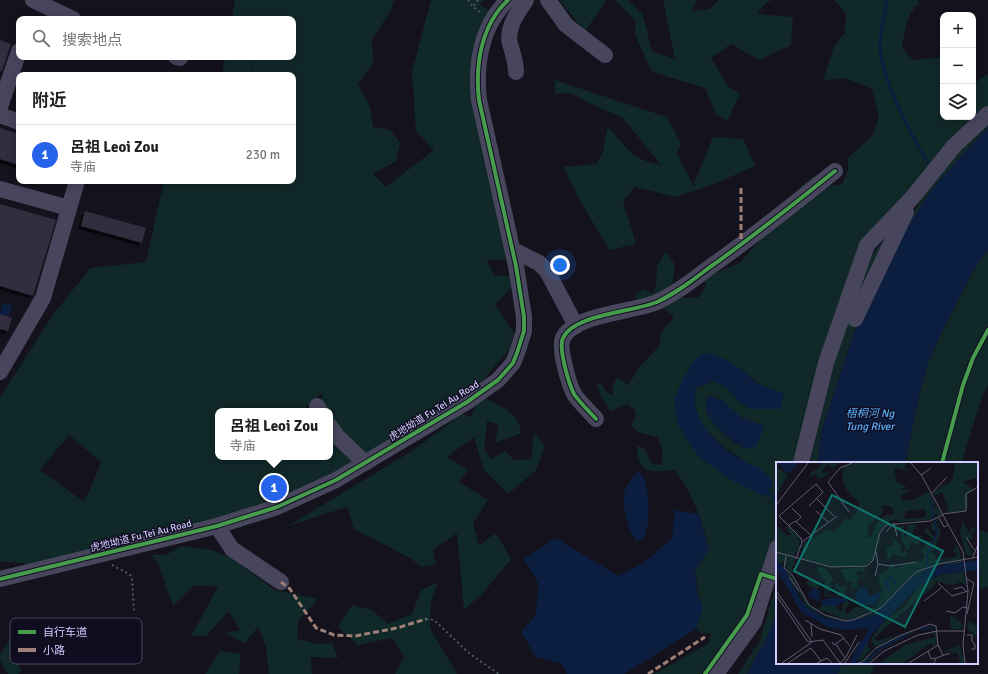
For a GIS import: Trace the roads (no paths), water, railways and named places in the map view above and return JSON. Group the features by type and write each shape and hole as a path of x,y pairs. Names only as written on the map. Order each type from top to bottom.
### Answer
{"street":[{"path":"33,0 67,16"},
{"name":"虎地坳道 Fu Tei Au Road","path":"0,578 248,518 292,502 336,480 492,385 512,363 520,345 524,317 513,250 478,94 480,56 484,39 491,22 499,9 508,0"},
{"path":"516,72 515,58 510,42 510,33 513,19 526,0"},
{"path":"548,0 566,25 605,55"},
{"path":"0,107 16,60"},
{"path":"801,462 826,363 867,245 912,198 954,146 988,114"},
{"path":"0,116 16,121"},
{"path":"596,419 575,395 570,382 561,346 563,338 571,328 655,302 675,292 741,246 835,171"},
{"path":"2,367 43,298 76,184"},
{"path":"0,189 69,208"},
{"path":"855,319 912,198"},
{"path":"513,250 539,263 547,271 576,326"},
{"path":"333,430 341,440 365,463"},
{"path":"217,526 232,549 280,582"},
{"path":"728,674 752,624 776,551"},
{"path":"716,674 752,624"}],"water":[{"name":"梧桐河 Ng Tung River","path":"988,127 988,249 972,273 940,335 929,361 920,391 905,462 818,462 821,432 862,310 899,240 933,188"},
{"path":"3,303 12,306 9,316 0,314"},
{"path":"708,353 725,359 743,370 755,382 784,394 780,409 750,409 738,401 727,388 714,381 696,388 695,400 697,411 701,421 708,431 734,455 763,470 774,483 764,496 731,480 698,456 678,425 674,399 693,362 701,354"},
{"path":"709,396 723,401 742,418 764,427 757,446 746,449 729,438 713,423 706,410 706,399"},
{"path":"640,472 644,478 649,506 646,533 643,539 635,540 626,517 623,498 625,490 634,474"},
{"path":"675,510 699,514 709,549 695,570 697,592 703,608 696,629 624,674 567,674 562,664 536,657 521,632 535,616 538,593 538,583 524,559 556,538 618,576 646,561 672,538"},
{"path":"776,615 776,664 842,664 837,674 747,674 769,633"}],"waterway":[{"path":"887,0 881,34 881,58 891,90 899,108 915,141 931,166"},
{"path":"764,490 776,499"}],"tunnel":[{"path":"0,145 16,150"}],"place":[{"name":"呂祖 Leoi Zou","path":"274,488"}]}
